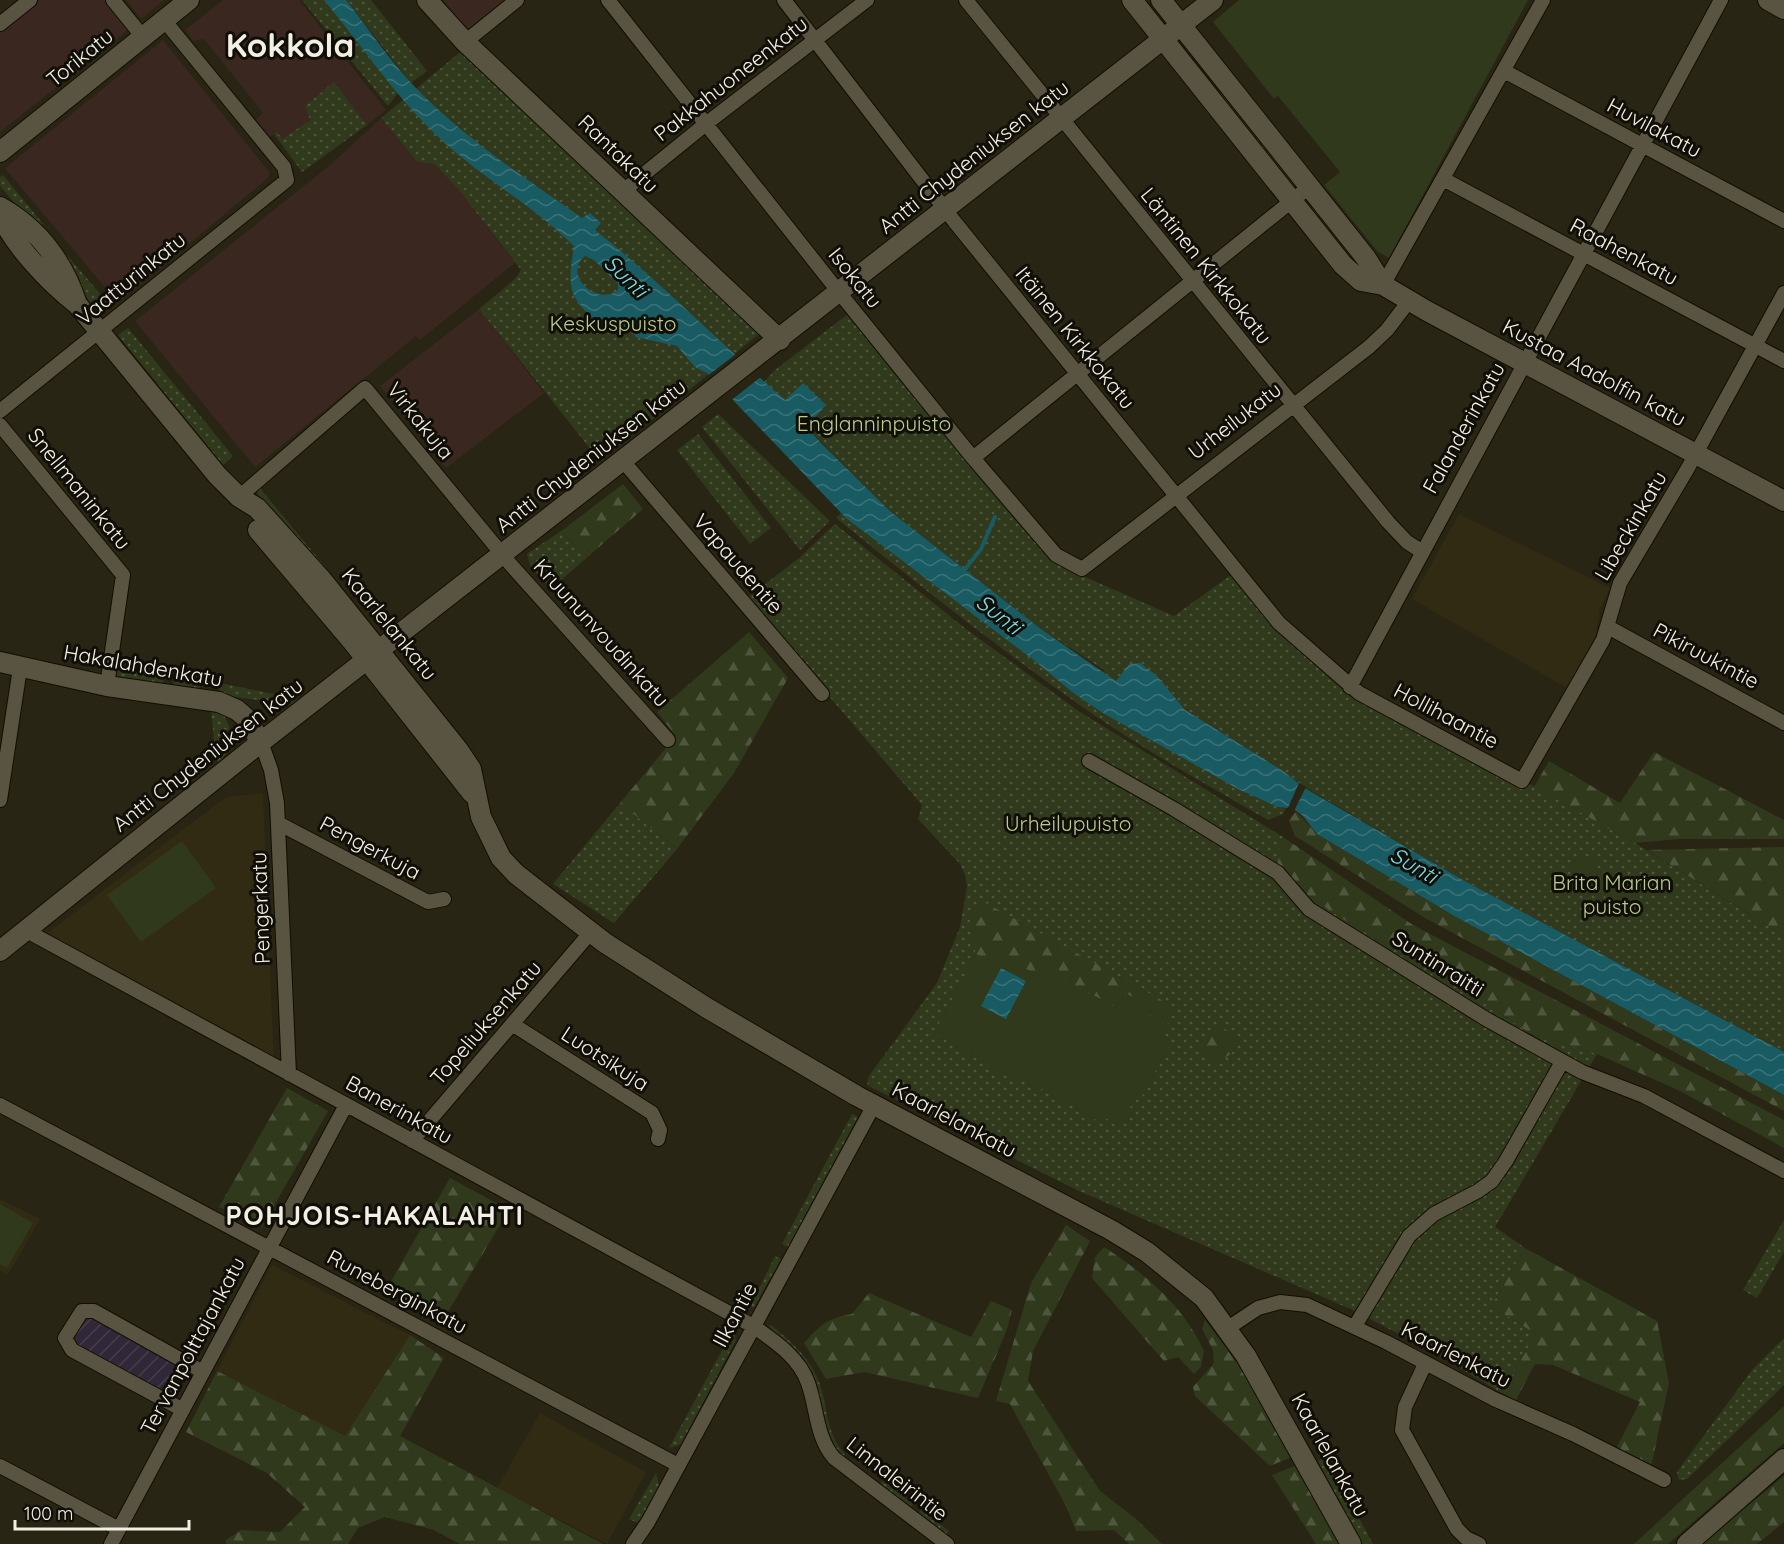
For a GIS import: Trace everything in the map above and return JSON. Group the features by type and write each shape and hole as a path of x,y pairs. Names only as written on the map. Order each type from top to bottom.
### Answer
{"main road":[{"name":"Torikatu","path":"0,152 189,0"},
{"name":"Rantakatu","path":"427,0 465,42 780,340"},
{"name":"Kustaa Aadolfin katu","path":"1132,0 1292,201 1350,272 1361,281 1383,285 1408,301 1523,363 1784,501"},
{"name":"Kustaa Aadolfin katu","path":"1161,0 1366,258 1383,285"},
{"name":"Antti Chydeniuksen katu","path":"0,951 261,742 840,294 1213,0"},
{"path":"1768,0 1784,9"},
{"name":"Kaarlelankatu","path":"0,207 36,233 55,256 71,285 77,304"},
{"name":"Kaarlelankatu","path":"0,213 40,268 62,292 77,304 217,475 239,497 257,508 374,655 467,761 472,774 475,798 490,841 501,858 516,874 591,933 707,1008 874,1105 1071,1208 1147,1252 1204,1298 1228,1328 1274,1403 1351,1544"},
{"name":"Hakalahdenkatu","path":"0,662 107,686 228,705 244,717 261,742"},
{"path":"1687,1544 1784,1459"}],"street":[{"path":"0,24 30,0"},
{"path":"113,0 143,37"},
{"path":"465,42 517,0"},
{"name":"Isokatu","path":"608,0 973,458 1056,555 1082,569"},
{"name":"Itäinen Kirkkokatu","path":"784,0 945,209 1279,623 1350,687"},
{"name":"Pakkahuoneenkatu","path":"622,192 707,123 867,0"},
{"name":"Läntinen Kirkkokatu","path":"966,0 1291,405 1388,522 1407,542 1421,551"},
{"path":"1383,285 1445,180 1543,0"},
{"name":"Falanderinkatu","path":"1350,687 1421,551 1721,0"},
{"name":"Vaatturinkatu","path":"0,411 287,180 284,167 164,20"},
{"name":"Huvilakatu","path":"1504,71 1784,221"},
{"name":"Raahenkatu","path":"1445,180 1784,361"},
{"path":"973,458 1309,187"},
{"name":"Libeckinkatu","path":"1522,781 1603,640 1620,583 1696,454 1784,293"},
{"name":"Urheilukatu","path":"1082,569 1175,494 1369,347 1386,330 1408,301"},
{"name":"Virkakuja","path":"239,497 365,388 502,555"},
{"name":"Snellmaninkatu","path":"0,425 123,575 107,686"},
{"name":"Vapaudentie","path":"623,461 822,694"},
{"name":"Kruununvoudinkatu","path":"502,555 668,740"},
{"name":"Pikiruukintie","path":"1608,627 1784,723"},
{"path":"0,800 20,668"},
{"name":"Hollihaantie","path":"1350,687 1522,781"},
{"name":"Pengerkatu","path":"261,742 271,770 278,823 289,1074"},
{"name":"Suntinraitti","path":"1089,761 1174,809 1278,873 1309,909 1562,1062 1644,1096 1784,1171"},
{"name":"Pengerkuja","path":"278,823 428,902 444,899"},
{"name":"Banerinkatu","path":"25,930 753,1326"},
{"name":"Topeliuksenkatu","path":"412,1141 591,933"},
{"name":"Luotsikuja","path":"512,1024 652,1113 660,1130 658,1139"},
{"path":"1355,1326 1409,1236 1434,1214 1478,1191 1500,1171 1562,1062"},
{"name":"Runeberginkatu","path":"0,1105 678,1465"},
{"name":"Tervanpolttajankatu","path":"111,1544 346,1105"},
{"name":"Ilkantie","path":"633,1544 648,1522 874,1105"},
{"name":"Kaarlenkatu","path":"1228,1328 1258,1308 1280,1302 1307,1305 1355,1326 1425,1364 1664,1480"},
{"path":"183,1410 72,1350 65,1338 71,1325 82,1311 94,1311 203,1372"},
{"name":"Linnaleirintie","path":"753,1326 787,1352 804,1374 824,1444 834,1458 947,1544"},
{"path":"1425,1364 1405,1407 1401,1430 1457,1529 1466,1538 1479,1544"},
{"path":"0,1466 119,1529"}],"shaded area":[{"path":"39,0 105,0 129,29 0,132 0,32"},
{"path":"126,0 164,0 141,19"},
{"path":"223,0 299,0 386,110 367,125 334,83 305,106 310,120 282,139 277,133 268,138 255,120 263,113 204,39 193,41 185,30"},
{"path":"443,0 510,0 469,33"},
{"path":"163,40 270,173 268,178 118,303 5,168"},
{"path":"381,118 417,162 434,164 458,189 515,263 420,340 416,336 255,467 135,321 330,165"},
{"path":"479,309 544,393 446,468 380,386"},
{"path":"1459,514 1610,588 1600,609 1595,644 1569,689 1412,599"},
{"path":"263,793 274,1064 42,937 226,797"},
{"path":"0,1199 40,1219 8,1275 0,1271"},
{"path":"272,1265 410,1335 345,1436 217,1371"},
{"path":"88,1316 188,1367 170,1398 79,1347 75,1340 76,1334"},
{"path":"540,1413 646,1472 607,1544 497,1488"}],"green space":[{"path":"302,0 324,0 332,9 398,93 388,106"},
{"path":"346,0 371,0 427,71 411,83"},
{"path":"1239,0 1528,0 1389,258 1377,251 1324,185 1340,172 1278,96 1274,99 1213,22"},
{"name":"Keskuspuisto","path":"465,48 763,331 600,461 479,309 515,279 521,270 458,189 434,164 417,162 381,118"},
{"path":"1188,54 1218,92 1236,105 1297,183 1290,189 1184,56"},
{"path":"334,82 367,125 302,172 274,134 277,132 282,139 310,120 305,106"},
{"path":"3,175 43,224 39,226 27,217 0,186 0,177"},
{"path":"1315,205 1362,266 1357,269 1308,211"},
{"path":"64,252 108,303 96,313 60,255"},
{"path":"848,314 1076,573 1174,616 1231,575 1274,628 1350,696 1364,691 1635,843 1784,936 1784,1052 1463,880 1308,789 1185,710 1147,668 1129,664 1116,681 1103,673 1104,670 1041,629 891,512 812,433 803,383 785,401 764,382 775,370"},
{"path":"128,328 233,456 223,465 118,335"},
{"path":"718,414 830,521 800,550 702,427"},
{"path":"698,434 771,528 750,544 677,450"},
{"path":"623,484 643,509 592,553 573,544 564,535 564,529"},
{"path":"259,487 326,568 322,572 260,500 257,492"},
{"path":"841,513 1036,661 1072,692 1287,806 1283,814 1268,820 1173,765 1081,706 957,614 836,518"},
{"name":"Urheilupuisto","path":"835,524 966,629 1080,712 1283,837 1277,866 1294,886 1346,921 1463,989 1533,1035 1597,1054 1495,1227 1525,1248 1491,1306 1536,1334 1502,1393 1433,1352 1355,1311 1079,1191 867,1085 869,1076 937,983 960,927 967,887 960,864 918,819 922,805 746,599 799,558"},
{"path":"564,529 564,535 573,544 592,553 551,589 530,565 527,554"},
{"path":"749,632 788,678 734,773 677,849 620,803 676,736 657,712"},
{"path":"112,668 164,676 163,684 111,677"},
{"path":"174,678 201,682 199,691 173,687"},
{"path":"216,682 297,699 293,705 222,695"},
{"path":"211,709 222,713 231,733 228,751 219,763 216,760"},
{"path":"1654,752 1784,820 1784,839 1679,839 1635,843 1534,787 1549,761 1620,803"},
{"path":"620,803 677,849 614,923 553,884"},
{"path":"1296,811 1317,834 1456,917 1784,1095 1784,1111 1425,918 1295,836 1289,821"},
{"path":"1283,837 1413,925 1784,1120 1784,1148 1680,1091 1597,1054 1533,1035 1463,989 1346,921 1294,886 1277,866"},
{"path":"182,841 216,888 141,942 107,895"},
{"path":"1784,847 1784,936 1647,850"},
{"path":"1583,856 1595,859 1598,867 1595,878 1586,887 1576,880 1572,871 1573,862"},
{"name":"Brita Marian puisto","path":"1621,877 1629,879 1632,887 1631,896 1625,906 1609,907 1605,900 1606,892"},
{"path":"986,903 1176,1008 1167,1025 1149,1016 1153,1008 1125,993 1117,1007 1040,969 1036,975 996,953 991,962 976,954 971,932 971,917 978,906"},
{"path":"995,953 1036,974 1040,969 1116,1007 1124,993 1153,1008 1150,1016 1167,1025 1160,1039 1170,1044 1142,1096 1137,1094 1130,1108 1134,1111 1127,1124 1123,1121 1120,1126 1099,1115 1096,1120 1075,1108 1077,1104 1071,1101 1069,1105 1049,1094 1051,1090 1044,1086 1041,1090 1020,1079 1004,1075 934,1033 976,954 991,962"},
{"path":"1216,1025 1233,1033 1237,1038 1230,1054 1214,1062 1200,1050"},
{"path":"287,1088 328,1111 262,1227 219,1207"},
{"path":"852,1114 858,1117 788,1247 782,1244"},
{"path":"450,1178 509,1210 443,1320 386,1290"},
{"path":"0,1204 33,1223 7,1268 0,1264"},
{"path":"1784,1220 1784,1252 1757,1298 1743,1290"},
{"path":"1066,1225 1090,1241 1033,1351 1028,1381 1100,1491 1135,1518 1162,1544 1129,1544 1114,1530 1076,1531 1067,1508 1010,1404 996,1401 1031,1283"},
{"path":"1104,1247 1148,1279 1186,1319 1204,1351 1201,1367 1194,1374 1178,1357 1164,1361 1092,1278 1095,1257"},
{"path":"1525,1248 1657,1321 1669,1383 1651,1467 1617,1447 1640,1402 1553,1365 1535,1364 1516,1400 1502,1393 1536,1334 1491,1306"},
{"path":"775,1256 781,1259 754,1307 750,1307"},
{"path":"869,1293 971,1337 991,1301 1012,1310 1006,1332 978,1398 864,1372 826,1379 804,1343 825,1323 837,1317 852,1314"},
{"path":"1205,1320 1235,1360 1294,1456 1270,1466 1195,1396 1193,1387 1214,1363 1213,1350 1202,1329"},
{"path":"771,1325 797,1348 813,1369 821,1387 833,1436 845,1454 843,1458 835,1452 791,1348 771,1329 769,1326"},
{"path":"733,1330 736,1340 681,1444 669,1448"},
{"path":"410,1335 444,1358 400,1436 603,1544 460,1544 434,1530 385,1517 358,1528 348,1544 226,1544 226,1540 241,1530 280,1532 305,1507 267,1473 186,1432 217,1371 345,1436"},
{"path":"1784,1338 1784,1385 1687,1479 1679,1480 1677,1472 1752,1370"},
{"path":"1784,1406 1784,1443 1668,1544 1634,1544"},
{"path":"1326,1457 1373,1544 1362,1544 1318,1461"},
{"path":"1297,1465 1340,1544 1316,1544 1272,1475"},
{"path":"656,1473 659,1486 638,1523 629,1519"},
{"path":"1784,1476 1784,1522 1757,1544 1701,1544"},
{"path":"882,1481 913,1504 910,1508 879,1485"},
{"path":"921,1510 949,1531 946,1535 918,1514"}],"water":[{"name":"Sunti","path":"324,0 346,0 397,67 434,106 496,157 582,218 590,213 601,223 595,230 644,271 785,400 803,383 826,405 810,423 812,433 821,443 891,512 1041,629 1116,681 1129,664 1140,663 1157,676 1185,710 1283,771 1303,787 1463,880 1784,1052 1784,1095 1456,917 1317,834 1302,815 1292,808 1278,807 1240,790 1103,713 1072,692 1035,661 846,518 707,373 695,367 677,346 636,337 629,327 606,331 578,302 574,294 571,275 574,246 543,219 461,157 428,127 397,92","holes":["585,256 594,260 618,284 618,290 609,294 600,294 585,286 577,271 579,263"]},
{"path":"1001,968 1026,981 1006,1019 981,1006"}],"pier":[{"path":"736,354 762,376 729,402 706,377"},
{"path":"1299,783 1306,787 1293,813 1287,810"}],"waterway":[{"path":"962,573 981,549 995,517"}],"district":[{"name":"Kokkola","path":"290,45"},
{"name":"POHJOIS-HAKALAHTI","path":"375,1216"}],"park label":[{"name":"Englanninpuisto","path":"874,424"}]}
